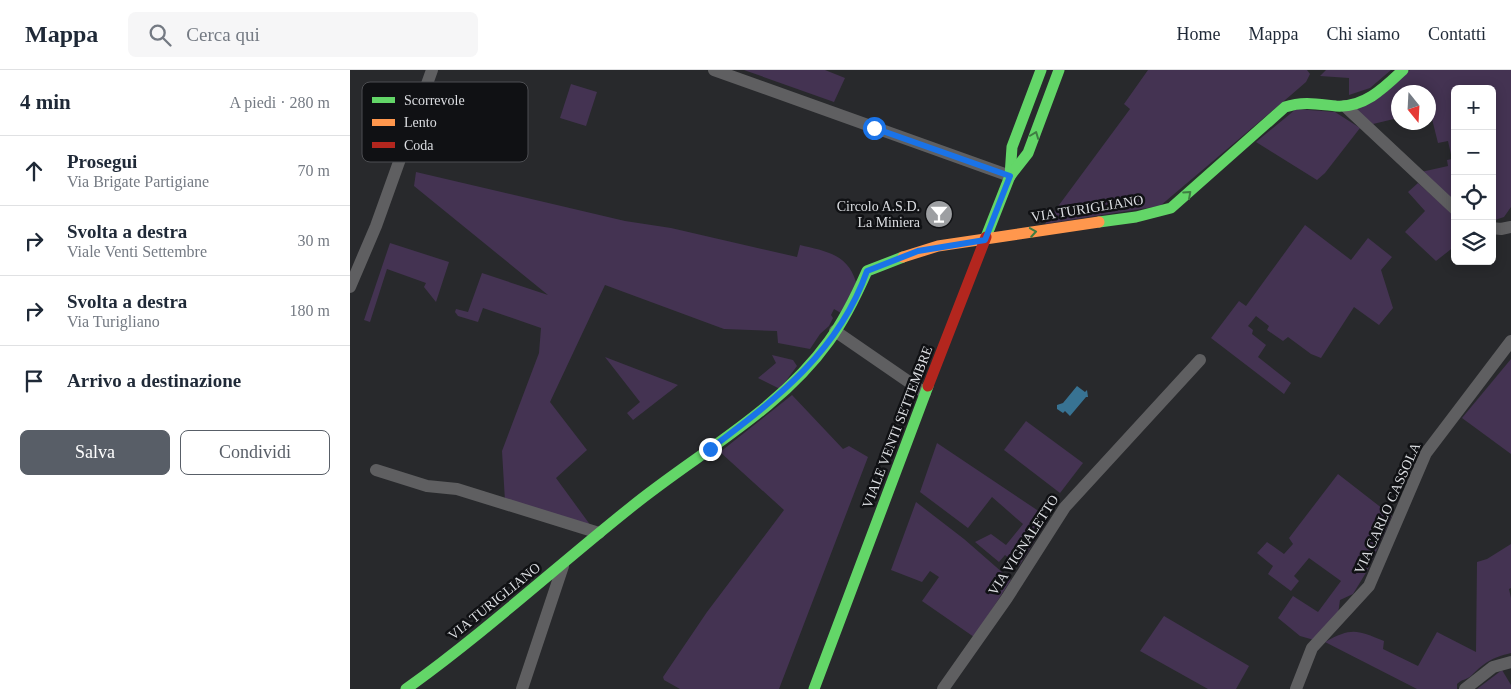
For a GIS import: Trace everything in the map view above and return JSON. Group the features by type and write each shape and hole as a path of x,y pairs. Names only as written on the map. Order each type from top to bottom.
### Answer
{"street":[{"path":"428,82 432,70"},
{"path":"714,70 1010,176"},
{"name":"VIALE VENTI SETTEMBRE","path":"1010,176 1012,147 1041,70"},
{"name":"VIALE VENTI SETTEMBRE","path":"814,689 925,393 1010,176 1028,153 1059,70"},
{"name":"VIA TURIGLIANO","path":"406,689 439,665 670,476 777,398 814,360 835,331 860,289 867,271 918,251 1136,217 1171,208 1285,107 1301,101 1345,106 1371,98 1403,70"},
{"path":"1345,106 1451,205"},
{"path":"350,288 376,226 399,162"},
{"path":"1496,228 1511,227"},
{"path":"835,331 925,393"},
{"name":"VIA CARLO CASSOLA","path":"1296,689 1312,648 1369,586 1426,452 1511,341"},
{"name":"VIA VIGNALETTO","path":"943,689 1023,574 1064,507 1200,360"},
{"path":"376,470 427,486 457,490 599,533"},
{"path":"522,689 563,564"},
{"path":"1466,689 1493,667 1511,662"}],"shaded area":[{"path":"744,70 825,70 845,78 834,102"},
{"path":"1148,70 1307,70 1310,74 1306,82 1160,206 1045,224 1130,109 1124,104"},
{"path":"1326,70 1391,70 1370,88 1349,95 1349,78 1320,76"},
{"path":"1410,70 1511,70 1511,207 1504,217 1496,220 1496,85 1451,85 1451,154 1448,141 1438,143 1435,130 1436,85 1391,85 1391,120 1373,124 1356,110"},
{"path":"571,84 597,92 586,126 560,118"},
{"path":"1296,109 1335,112 1360,128 1325,173 1317,180 1256,142"},
{"path":"1451,159 1451,200 1421,172 1448,166 1447,160"},
{"path":"416,172 625,221 671,228 797,257 800,245 818,249 834,255 847,265 856,282 841,313 834,309 831,315 833,318 829,326 820,334 810,349 778,343 777,331 724,329 605,285 550,402 587,450 556,478 591,526 505,501 502,451 539,353 541,328 483,308 478,322 458,316 455,312 456,309 468,312 482,273 548,295 414,186"},
{"path":"1418,183 1451,212 1451,249 1436,261 1405,232 1425,211 1408,192"},
{"path":"1305,225 1351,260 1368,238 1392,257 1381,270 1393,308 1379,325 1354,307 1321,358 1311,354 1288,337 1283,341 1267,330 1269,326 1256,316 1248,326 1253,330 1252,334 1266,345 1258,357 1291,383 1284,394 1211,338 1239,301 1246,306"},
{"path":"390,243 449,262 436,302 424,287 426,283 387,269 370,322 364,320"},
{"path":"772,355 793,360 797,366 780,389 758,378 776,363"},
{"path":"605,357 678,385 633,420 627,413 640,402"},
{"path":"1511,359 1511,454 1462,418"},
{"path":"792,395 843,449 849,446 868,457 779,689 680,689 664,680 663,677 707,612 784,510 720,452"},
{"path":"1026,421 1083,463 1060,493 1004,450"},
{"path":"937,443 1049,518 1019,566 1005,555 999,562 975,542 991,534 1006,545 1023,524 992,497 968,528 920,492"},
{"path":"1338,474 1392,516 1367,571 1353,594 1340,600 1338,614 1314,640 1300,636 1278,618 1293,596 1318,612 1341,581 1309,558 1294,576 1299,581 1291,591 1268,574 1273,566 1257,553 1267,542 1284,554 1293,544 1289,538"},
{"path":"916,502 964,539 1011,580 974,637 922,601 939,577 930,571 922,582 891,570"},
{"path":"1511,544 1511,588 1509,589 1511,598 1511,653 1485,664 1471,676 1457,684 1457,689 1417,689 1325,642 1348,632 1367,634 1384,641 1383,649 1418,666 1437,632 1476,652 1477,562 1487,559"},
{"path":"1164,616 1249,666 1236,689 1208,689 1140,651"},
{"path":"1502,670 1511,685 1511,689 1477,689"}],"water":[{"path":"1077,386 1085,392 1087,390 1088,397 1070,416 1065,411 1063,413 1057,409 1057,405 1063,403"}],"traffic: fast":[{"path":"1010,176 1012,147 1041,70"},
{"path":"986,237 1010,176 1028,153 1059,70"},
{"path":"1099,222 1136,217 1171,208 1285,107 1304,104 1336,106 1356,104 1373,96 1403,70"},
{"path":"406,689 491,623 655,488 736,431 786,389 809,366 835,333 867,271 903,257"},
{"path":"814,689 928,386"}],"traffic: slow":[{"path":"903,257 938,246 1099,222"}],"traffic: jam":[{"path":"928,386 986,237"}],"place":[{"name":"Circolo A.S.D. La Miniera","path":"939,214"}],"route":[{"path":"710,449 777,398 814,360 835,331 860,289 867,271 918,251 938,246 985,240 1010,176 874,128"}]}
